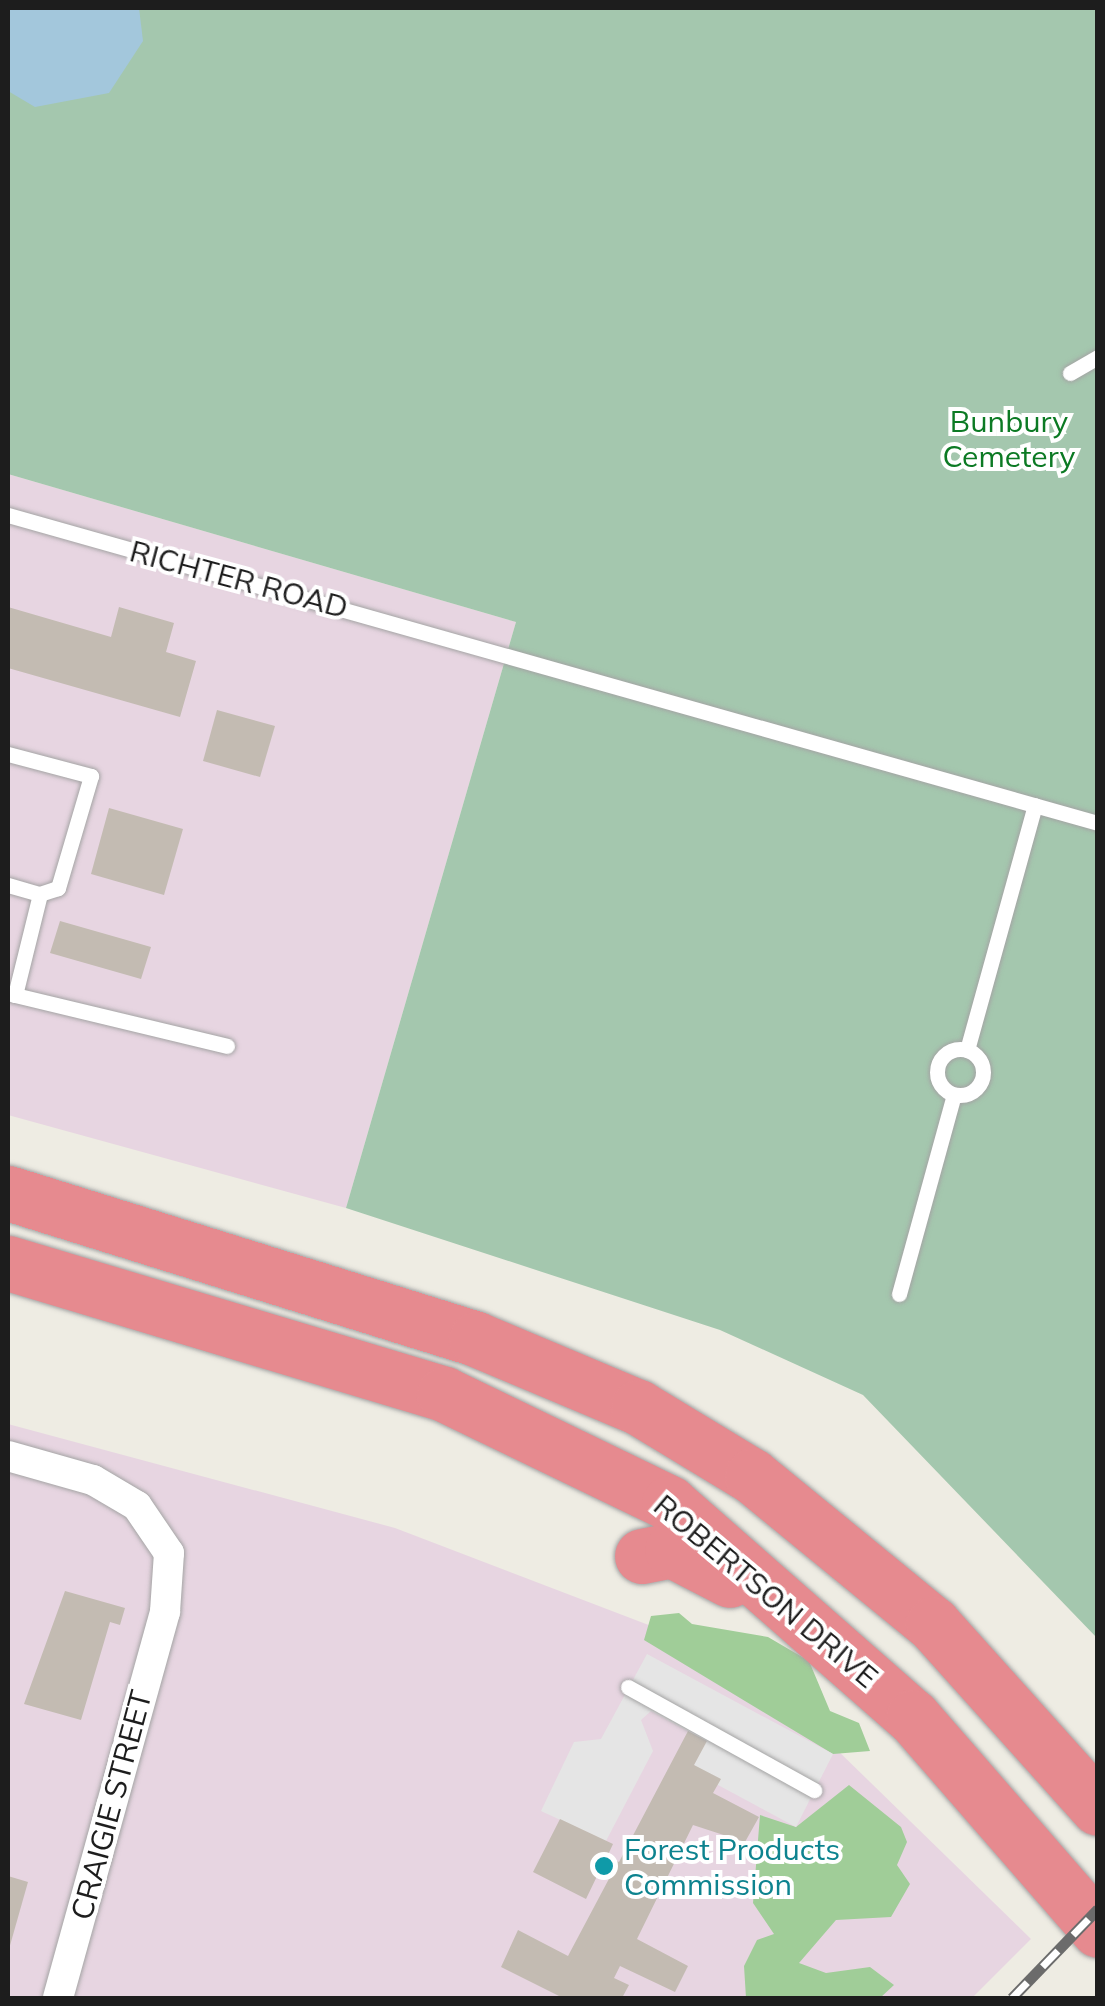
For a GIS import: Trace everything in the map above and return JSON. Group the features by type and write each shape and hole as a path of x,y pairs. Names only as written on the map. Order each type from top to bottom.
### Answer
{"highway":[{"path":"8,1192 476,1340 638,1407 798,1513 932,1624 1098,1808"},
{"name":"ROBERTSON DRIVE","path":"8,1263 444,1394 669,1504 887,1693 1098,1930"},
{"path":"284,1279 623,1430 668,1478 669,1504 710,1485 798,1513"},
{"path":"642,1556 688,1555 887,1693"}],"street":[{"name":"CRAIGIE STREET","path":"8,1456 93,1480 137,1506 169,1553 164,1612 58,1998"}],"lane":[{"path":"1070,373 1098,357"},
{"name":"RICHTER ROAD","path":"8,515 1098,823"},
{"path":"8,754 91,776 58,888 40,894 8,885"},
{"path":"966,1050 1035,805"},
{"path":"40,894 11,994 227,1046"},
{"path":"966,1050 984,1074 974,1092 954,1095 938,1081 940,1061 966,1050"},
{"path":"898,1294 954,1095"},
{"path":"628,1687 814,1790"}],"shaded area":[{"path":"8,474 516,622 346,1208 8,1115"},
{"path":"8,1424 395,1528 748,1663 1031,1939 972,1998 8,1998"},
{"path":"647,1654 833,1754 796,1827 718,1785 694,1765 706,1741 651,1711 641,1720 653,1751 606,1841 541,1811 574,1742 601,1739"}],"green space":[{"name":"Bunbury Cemetery","path":"8,8 1097,8 1097,1638 863,1395 720,1330 346,1208 516,622 8,474"},
{"path":"679,1613 692,1624 768,1637 809,1661 830,1711 859,1723 870,1751 833,1754 644,1640 651,1616"},
{"path":"849,1785 901,1827 907,1842 897,1865 910,1884 891,1917 836,1920 799,1963 826,1973 870,1967 894,1985 880,1998 746,1998 744,1966 757,1940 774,1934 753,1903 760,1815 796,1827"}],"water":[{"path":"8,8 139,8 143,41 109,93 35,107 8,91"}],"building":[{"path":"8,607 111,637 119,607 174,623 166,652 196,661 180,717 8,668"},
{"path":"217,710 275,726 260,777 203,761"},
{"path":"109,808 183,829 164,895 91,874"},
{"path":"60,921 151,947 141,979 50,953"},
{"path":"65,1591 125,1608 120,1625 110,1622 81,1720 24,1704"},
{"name":"Forest Products Commission","path":"688,1731 707,1741 694,1765 721,1779 713,1793 759,1817 745,1842 693,1825 637,1939 688,1966 675,1992 620,1966 614,1978 629,1985 622,1998 563,1998 501,1967 518,1930 568,1956 611,1875 600,1870 586,1899 533,1872 560,1819 613,1844 607,1857 619,1862"},
{"path":"8,1876 28,1882 9,1949 8,1949"}],"railway":[{"path":"1012,1998 1098,1909"}],"place":[{"name":"Forest Products Commission","path":"604,1866"}]}
